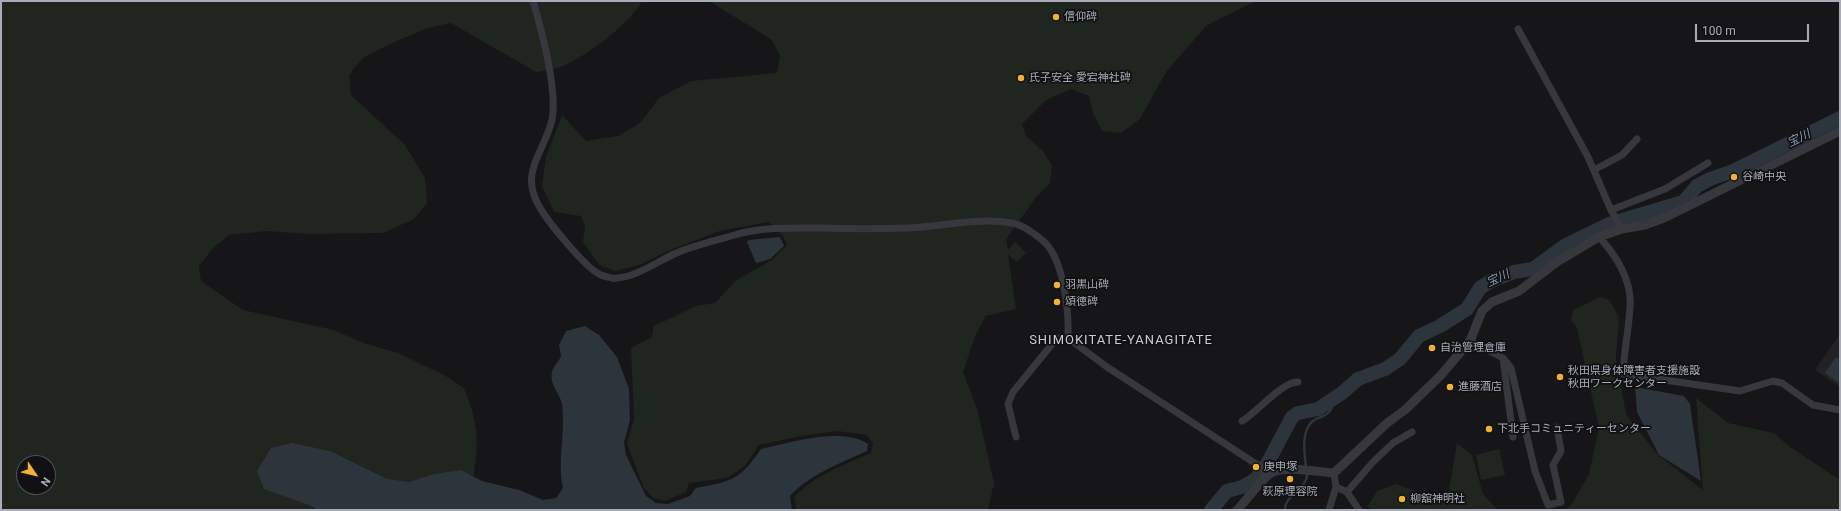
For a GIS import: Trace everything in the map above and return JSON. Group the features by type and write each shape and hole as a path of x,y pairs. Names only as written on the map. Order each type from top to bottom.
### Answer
{"street":[{"path":"533,1 542,33 554,100 551,122 536,159 530,179 532,193 539,208 577,256 600,275 614,278 643,271 673,254 741,234 779,228 910,228 974,221 1015,223 1045,242 1061,271 1069,320 1068,338"},
{"path":"1518,29 1594,170 1620,227"},
{"path":"1016,437 1008,404 1013,392 1057,338 1068,338 1107,367 1266,470 1300,470 1334,473 1386,424 1406,409 1441,375 1470,341 1482,311 1492,302 1519,291 1557,262 1620,227 1645,225 1664,218 1840,131"},
{"path":"1594,170 1622,155 1637,139"},
{"path":"1612,212 1665,189 1708,163"},
{"path":"1600,237 1610,249 1624,274 1631,305 1622,374 1740,391 1773,381 1782,383 1813,405 1840,410"},
{"path":"1470,341 1503,358 1511,368 1535,471 1548,505 1561,502 1553,465 1561,451 1557,427"},
{"path":"1503,358 1513,437"},
{"path":"1242,421 1250,416 1271,397 1293,382 1298,382"},
{"path":"1347,492 1373,462 1393,443 1412,432"},
{"path":"1237,510 1266,470"},
{"path":"1330,510 1336,487 1334,473"},
{"path":"1336,487 1347,492 1359,510"}],"shaded area":[{"path":"1,1 642,1 627,20 604,40 580,57 558,68 536,72 451,23 428,28 364,57 349,75 351,95 405,145 425,178 427,203 414,219 383,233 306,234 267,231 229,235 213,248 199,266 201,281 243,310 334,330 364,343 398,353 444,375 464,388 473,412 476,433 477,444 473,480 374,510 1,510"},
{"path":"709,1 1256,1 1207,25 1166,72 1140,119 1121,133 1102,131 1093,113 1089,96 1071,89 1046,100 1022,124 1026,136 1043,151 1052,165 1050,183 1037,196 1006,239 1008,250 1015,242 1026,253 1017,262 1008,255 1016,309 986,316 975,336 963,372 977,408 994,483 988,510 797,510 794,497 811,482 851,461 871,453 873,444 867,435 837,431 801,436 759,445 745,466 727,478 689,483 686,492 665,501 653,498 644,488 627,443 634,419 631,348 652,337 654,326 696,306 715,303 735,281 772,260 787,245 783,236 769,222 720,231 670,250 639,265 615,271 599,265 583,242 585,226 581,216 554,212 542,186 546,157 562,115 586,141 618,136 640,123 659,98 691,81 777,73 780,56 772,40"},
{"path":"780,237 784,246 770,259 756,263 747,242 749,240"},
{"path":"1600,297 1609,300 1619,317 1616,358 1626,414 1657,454 1703,490 1696,398 1728,423 1774,433 1790,447 1840,480 1840,510 1566,510 1573,502 1589,474 1599,428 1577,328 1571,320 1573,310"},
{"path":"585,326 599,335 617,357 629,389 630,420 624,442 626,455 646,496 656,503 668,504 690,496 696,488 734,478 747,468 761,449 800,440 830,436 844,436 857,439 868,444 867,451 816,475 798,488 790,496 792,510 318,510 309,505 264,489 257,471 271,448 292,443 330,451 387,479 409,482 434,474 461,470 482,481 519,490 543,500 556,498 563,488 561,478 561,456 563,414 561,400 553,385 551,376 561,356 559,345 566,331"},
{"path":"1840,334 1840,387 1815,370"},
{"path":"1836,357 1840,360 1840,384 1825,373"},
{"path":"1635,387 1684,396 1690,404 1701,481 1659,455 1637,412"},
{"path":"1457,443 1472,455 1483,494 1498,510 1374,510 1367,507 1377,491 1396,484 1442,500 1449,491"},
{"path":"1499,449 1505,475 1481,480 1476,455"}],"waterway":[{"name":"宝川","path":"1211,510 1227,491 1242,487 1256,479 1267,464 1292,417 1298,413 1318,409 1342,393 1358,379 1385,369 1400,359 1419,336 1440,326 1467,309 1480,288 1491,281 1514,272 1533,269 1566,245 1609,224 1683,202 1697,186 1710,179 1733,171 1840,118"},
{"path":"1306,468 1304,446 1307,429 1313,421 1324,416 1330,411 1335,398"},
{"path":"1285,510 1288,500 1301,487 1307,478 1307,473"}],"place":[{"name":"信仰碑","path":"1056,17"},
{"name":"氏子安全 愛宕神社碑","path":"1021,78"},
{"name":"谷崎中央","path":"1734,177"},
{"name":"羽黒山碑","path":"1057,285"},
{"name":"頌徳碑","path":"1057,302"},
{"name":"自治管理倉庫","path":"1432,348"},
{"name":"秋田県身体障害者支援施設 秋田ワークセンター","path":"1560,377"},
{"name":"進藤酒店","path":"1450,387"},
{"name":"下北手コミュニティーセンター","path":"1489,429"},
{"name":"庚申塚","path":"1256,467"},
{"name":"萩原理容院","path":"1290,479"},
{"name":"柳舘神明社","path":"1402,499"}],"district":[{"name":"SHIMOKITATE-YANAGITATE","path":"1121,341"}]}
